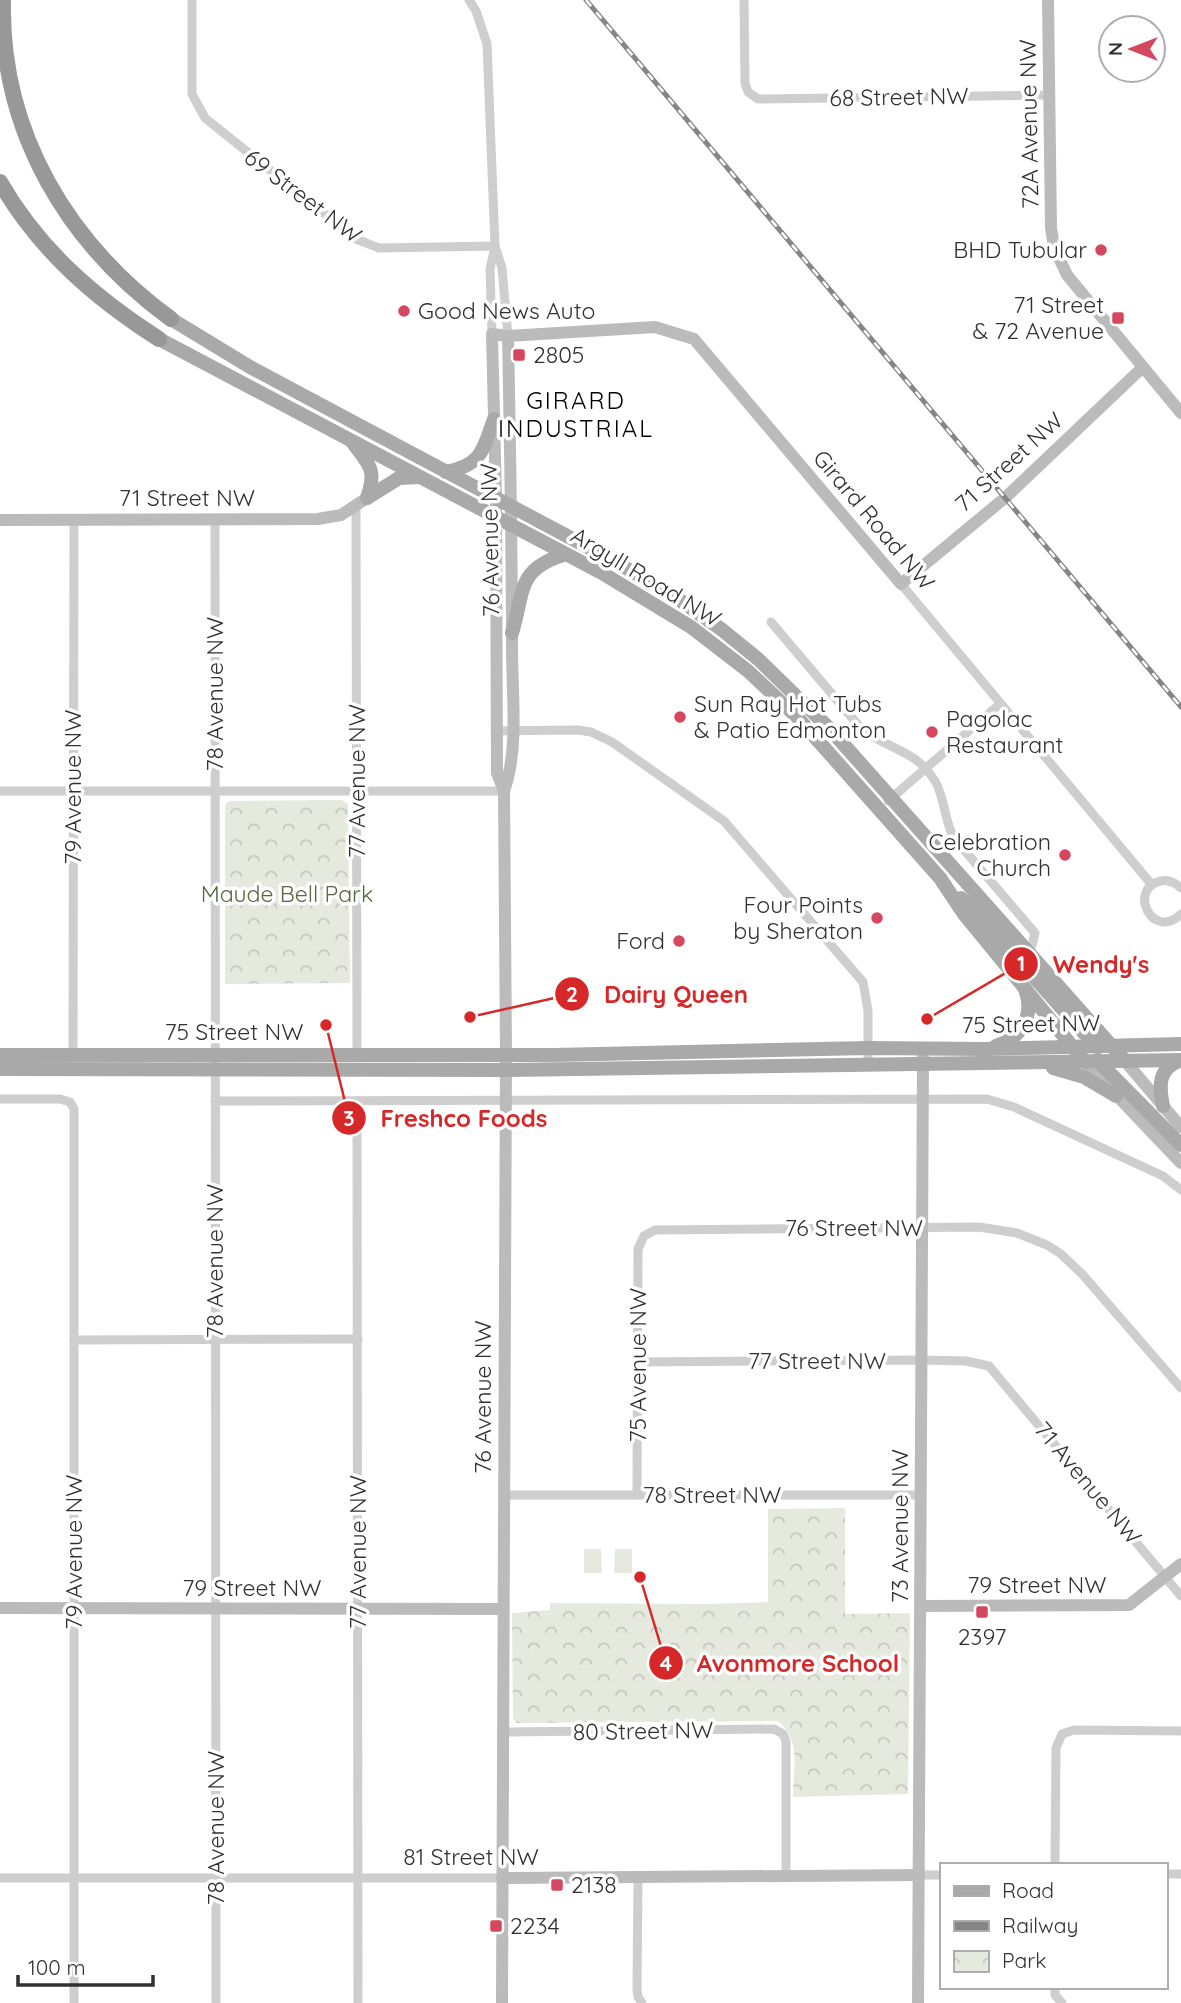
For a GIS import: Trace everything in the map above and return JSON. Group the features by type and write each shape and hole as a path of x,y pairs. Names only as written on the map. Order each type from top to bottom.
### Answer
{"highway":[{"path":"3,0 7,67 20,127 38,166 61,207 92,250 129,286 172,319"},
{"path":"0,182 39,239 69,271 117,312 159,340"}],"main road":[{"name":"Argyll Road NW","path":"172,319 250,367 658,586 721,629 807,705 1030,953 1104,1045 1125,1061"},
{"name":"Argyll Road NW","path":"159,340 422,477 666,610 748,671 797,717 879,808 940,878 964,914 1072,1046 1092,1062"},
{"path":"446,472 464,468 480,456 494,419"},
{"path":"351,440 372,470 373,480 362,502"},
{"path":"362,502 399,478 422,477"},
{"path":"512,633 523,588 534,569 547,560 566,554"},
{"path":"940,878 1104,1045"},
{"path":"985,1049 1014,1037 1024,1025 1029,1009 1026,990"},
{"name":"75 Street NW","path":"0,1069 357,1055 506,1062 868,1048 985,1049 1181,1044"},
{"name":"75 Street NW","path":"0,1055 73,1055 215,1062 868,1065 1181,1060"},
{"path":"1163,1106 1160,1087 1163,1072 1181,1060"},
{"path":"1092,1062 1181,1144"},
{"path":"1035,1063 1084,1077 1116,1096"}],"street":[{"name":"69 Street NW","path":"192,0 192,94 205,118 356,239 369,246 495,246"},
{"name":"76 Avenue NW","path":"469,0 476,11 487,44 495,246 490,269 496,498 496,731 497,773 504,791"},
{"name":"68 Street NW","path":"744,0 745,83 751,95 763,99 1049,95"},
{"name":"72A Avenue NW","path":"1048,0 1051,228 1058,257 1067,275 1181,413"},
{"name":"76 Avenue NW","path":"495,246 502,268 508,336 512,507 511,772 504,791 506,1101 502,2003"},
{"name":"Girard Road NW","path":"492,334 508,336 655,327 694,339 1152,885"},
{"name":"71 Street NW","path":"901,584 1006,497 1143,367"},
{"name":"71 Street NW","path":"0,520 324,519 341,515 362,502"},
{"name":"77 Avenue NW","path":"357,1055 357,791 362,502"},
{"name":"79 Avenue NW","path":"73,1055 74,519"},
{"name":"78 Avenue NW","path":"215,519 216,2003"},
{"path":"771,622 859,726 872,736 909,754 937,784 947,824 954,838 1035,933 1030,953"},
{"path":"879,808 1000,704"},
{"path":"496,731 584,730 602,736 670,780 724,821 863,982 868,1011 868,1065"},
{"path":"0,791 504,791"},
{"path":"1181,888 1168,881 1157,882 1144,897 1151,917 1164,922 1181,914"},
{"name":"73 Avenue NW","path":"918,2003 923,1049"},
{"name":"Argyll Road NW","path":"1125,1061 1181,1127"},
{"name":"Argyll Road NW","path":"1092,1062 1116,1096 1181,1163"},
{"name":"79 Avenue NW","path":"0,1099 60,1099 69,1102 74,1109 74,2003"},
{"path":"215,1101 983,1099 1000,1102 1164,1176 1181,1190"},
{"name":"77 Avenue NW","path":"357,1101 358,2003"},
{"name":"76 Street NW","path":"644,1236 659,1229 979,1227 1029,1237 1061,1254 1083,1275 1181,1388"},
{"name":"75 Avenue NW","path":"637,1495 638,1249 644,1236"},
{"path":"74,1339 358,1339"},
{"name":"77 Street NW","path":"638,1362 921,1360 978,1362 989,1366 993,1371"},
{"name":"71 Avenue NW","path":"993,1371 1181,1596"},
{"name":"78 Street NW","path":"503,1494 921,1495"},
{"name":"79 Street NW","path":"921,1606 1129,1605 1181,1564"},
{"name":"79 Street NW","path":"0,1608 503,1609"},
{"name":"80 Street NW","path":"503,1732 774,1729 783,1734 786,1741 786,1875"},
{"path":"1055,1863 1056,1748 1062,1734 1074,1730 1181,1731"},
{"name":"81 Street NW","path":"0,1878 940,1875"},
{"path":"638,1878 637,1989 642,2003"}],"green space":[{"name":"Maude Bell Park","path":"342,800 348,804 350,983 225,984 225,805 229,801"},
{"path":"845,1508 845,1614 910,1613 908,1794 793,1797 793,1746 786,1729 778,1721 517,1723 513,1719 512,1613 550,1610 550,1603 768,1602 768,1509"},
{"path":"584,1549 601,1549 602,1573 584,1573"},
{"path":"615,1549 632,1549 632,1573 614,1573"}],"railway":[{"path":"586,0 1181,707"}],"place":[{"name":"BHD Tubular","path":"1101,250"},
{"name":"Good News Auto","path":"404,311"},
{"name":"71 Street & 72 Avenue","path":"1118,318"},
{"name":"2805","path":"519,355"},
{"name":"Sun Ray Hot Tubs & Patio Edmonton","path":"680,717"},
{"name":"Pagolac Restaurant","path":"932,732"},
{"name":"Celebration Church","path":"1065,855"},
{"name":"Four Points by Sheraton","path":"877,918"},
{"name":"Ford","path":"679,941"},
{"name":"Dairy Queen","path":"470,1017"},
{"name":"Wendy's","path":"927,1019"},
{"name":"Freshco Foods","path":"326,1025"},
{"name":"Avonmore School","path":"640,1577"},
{"name":"2397","path":"982,1612"},
{"name":"2138","path":"557,1885"},
{"name":"2234","path":"496,1926"}],"district":[{"name":"GIRARD INDUSTRIAL","path":"576,415"}]}
